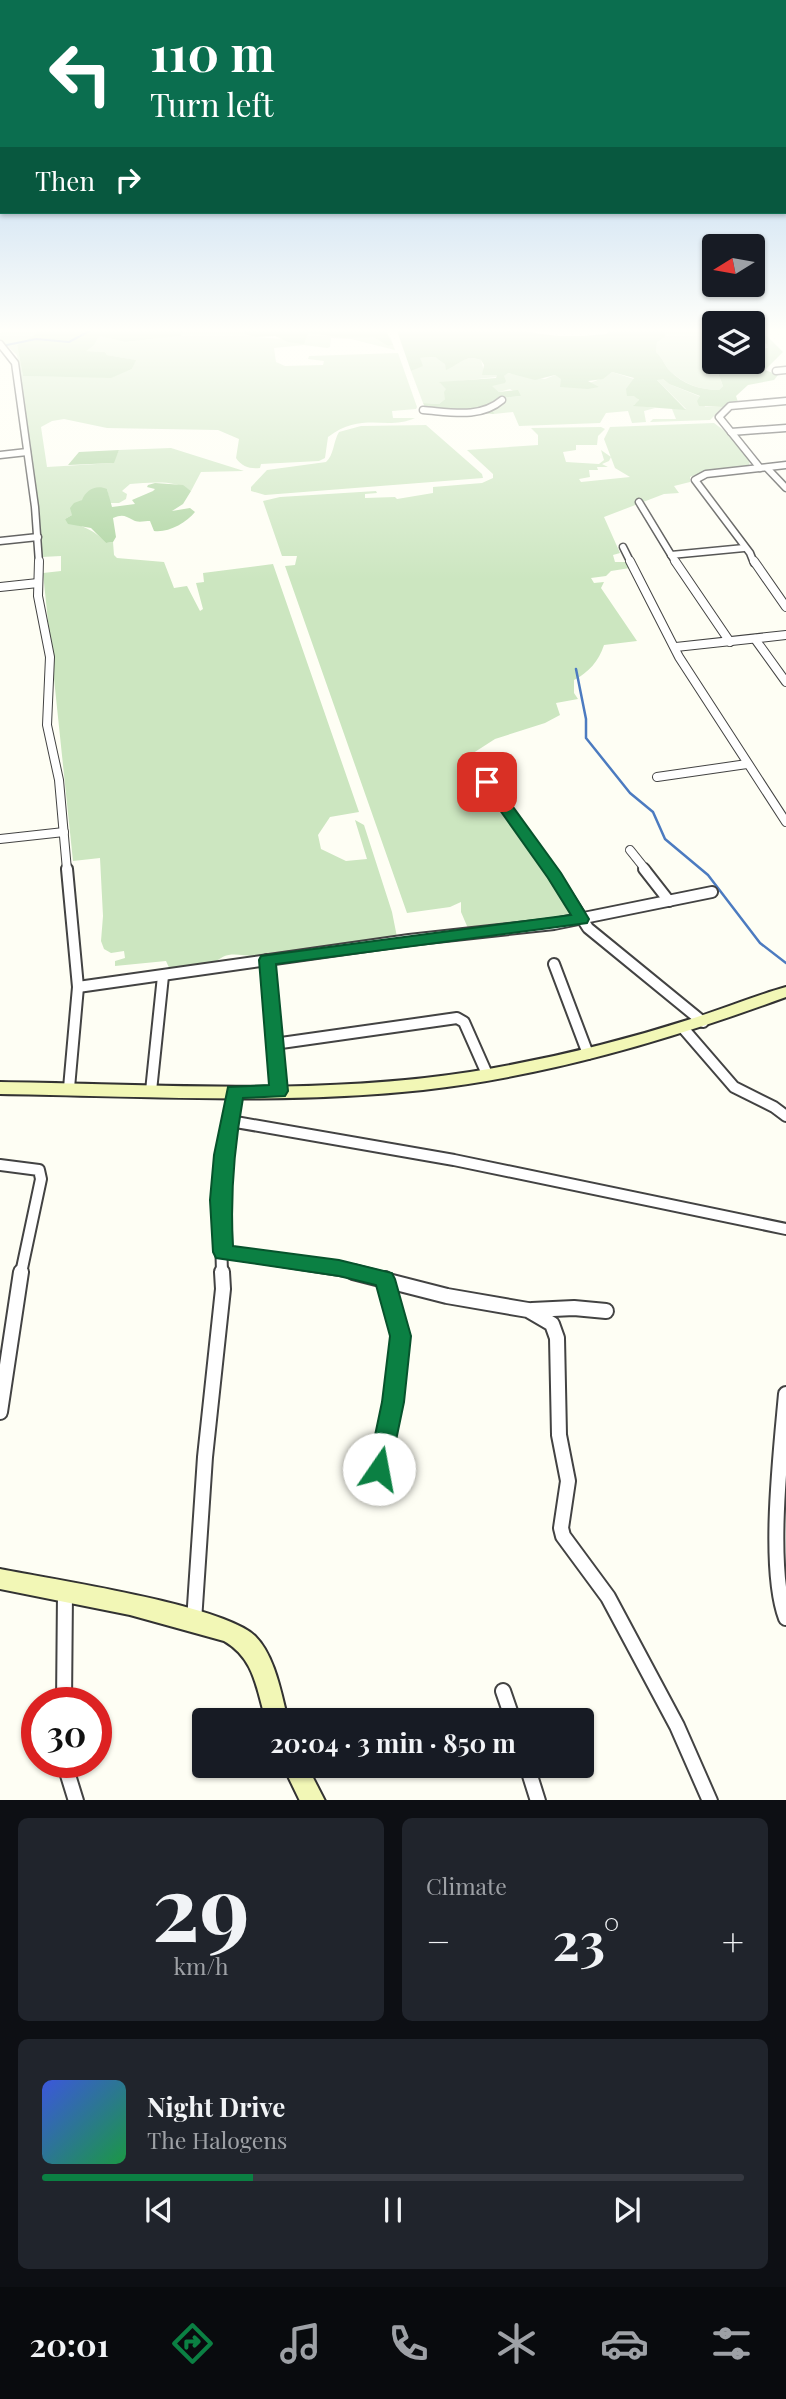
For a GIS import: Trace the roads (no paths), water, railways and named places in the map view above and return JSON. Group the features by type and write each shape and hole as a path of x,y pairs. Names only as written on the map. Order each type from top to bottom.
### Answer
{"street":[{"path":"22,412 38,537 39,606 50,657 47,725 59,780 78,987 69,1088"},
{"path":"452,412 486,412"},
{"path":"724,412 719,417 731,432 763,468 786,488"},
{"path":"731,432 786,428"},
{"path":"0,454 27,452"},
{"path":"786,465 706,474 695,480 744,548 756,558 756,567 786,607"},
{"path":"639,502 730,642"},
{"path":"0,541 38,537"},
{"path":"623,547 679,657 786,822"},
{"path":"671,555 744,548"},
{"path":"0,587 38,583"},
{"path":"676,647 786,635"},
{"path":"755,639 786,682"},
{"path":"657,777 747,764"},
{"path":"487,782 556,877 581,919 598,938 704,1022"},
{"path":"0,839 64,832"},
{"path":"630,850 669,901"},
{"path":"78,987 581,919 712,892"},
{"path":"267,960 278,1091"},
{"path":"554,964 588,1054"},
{"path":"151,1091 163,976"},
{"path":"0,1088 235,1092 424,1084 588,1054 704,1022 786,992"},
{"path":"274,1044 457,1018 464,1022 488,1074"},
{"path":"683,1028 732,1086 748,1097 776,1105 786,1116"},
{"path":"194,1621 205,1457 219,1334 223,1252 220,1200 224,1155 235,1092"},
{"path":"230,1121 441,1158 786,1229"},
{"path":"0,1164 39,1170 41,1179 22,1267 0,1412"},
{"path":"223,1252 339,1268 455,1298 528,1310 574,1307 606,1311"},
{"path":"379,1469 393,1402 400,1336 385,1279"},
{"path":"528,1310 552,1324 557,1338 559,1435 568,1481 561,1528 563,1536 608,1597 677,1726 710,1800"},
{"path":"786,1394 778,1577 781,1612 786,1618"},
{"path":"0,1579 194,1621 234,1633 246,1642 257,1659 273,1708"},
{"path":"64,1687 65,1593"},
{"path":"503,1691 509,1708"},
{"path":"69,1778 76,1800"},
{"path":"301,1778 312,1800"},
{"path":"531,1778 538,1800"}],"waterway":[{"path":"576,669 586,719 586,738 630,793 653,812 665,839 708,875 760,943 786,963"}]}
